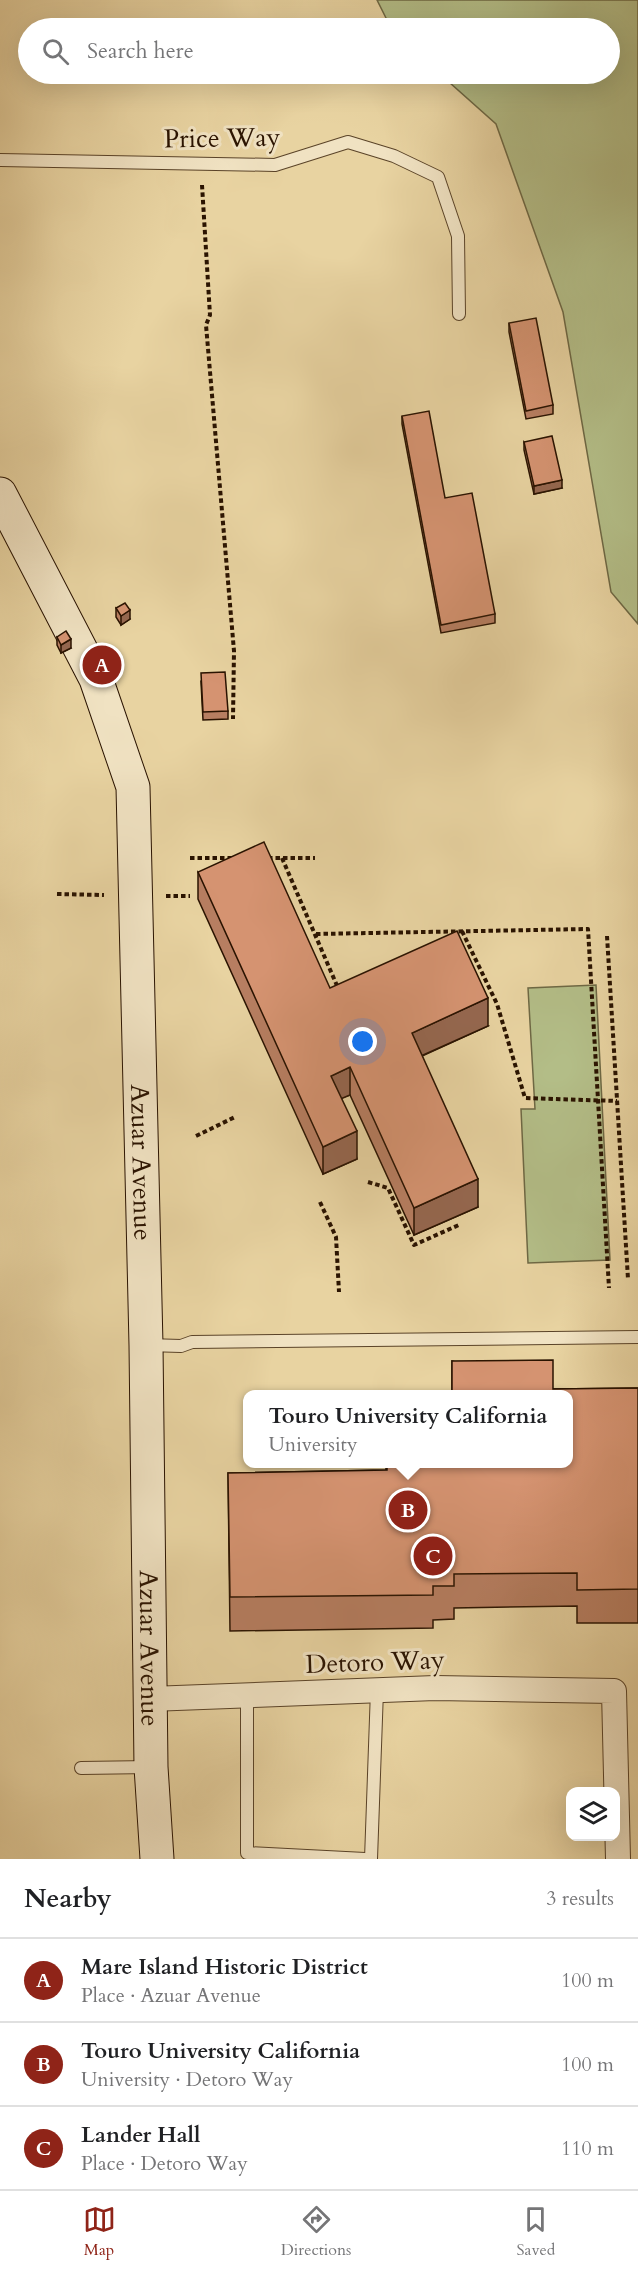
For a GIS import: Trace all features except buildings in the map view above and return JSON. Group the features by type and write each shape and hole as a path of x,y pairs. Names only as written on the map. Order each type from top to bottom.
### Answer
{"street":[{"name":"Azuar Avenue","path":"0,494 96,679 133,787 146,1345 151,1767 158,1859"},
{"name":"Detoro Way","path":"150,1699 435,1688 614,1691 618,1859"}],"lane":[{"name":"Price Way","path":"0,160 275,165 348,142 394,156 438,177 458,236 459,314"},
{"path":"146,1345 181,1346 192,1342 415,1338 638,1337"},
{"path":"371,1859 377,1690"},
{"path":"247,1695 248,1853 365,1859"},
{"path":"81,1768 151,1767"}],"path":[{"path":"201,164 210,315 206,325 234,651 233,719"},
{"path":"190,858 236,858"},
{"path":"259,858 315,858"},
{"path":"282,858 342,998"},
{"path":"316,934 588,929 609,1288"},
{"path":"462,932 497,1004 525,1098 617,1101"},
{"path":"607,936 628,1279"},
{"path":"195,1136 234,1117"},
{"path":"368,1182 388,1188 414,1245 461,1224"},
{"path":"320,1202 336,1237 339,1292"}],"green space":[{"path":"377,0 638,0 638,624 611,592 563,312 496,124 451,84 620,84 620,18 386,18"},
{"path":"596,985 610,1260 528,1263 521,1109 535,1109 528,988"}],"place":[{"name":"Mare Island Historic District","path":"102,665"},
{"name":"Touro University California","path":"408,1510"},
{"name":"Lander Hall","path":"433,1556"}]}
